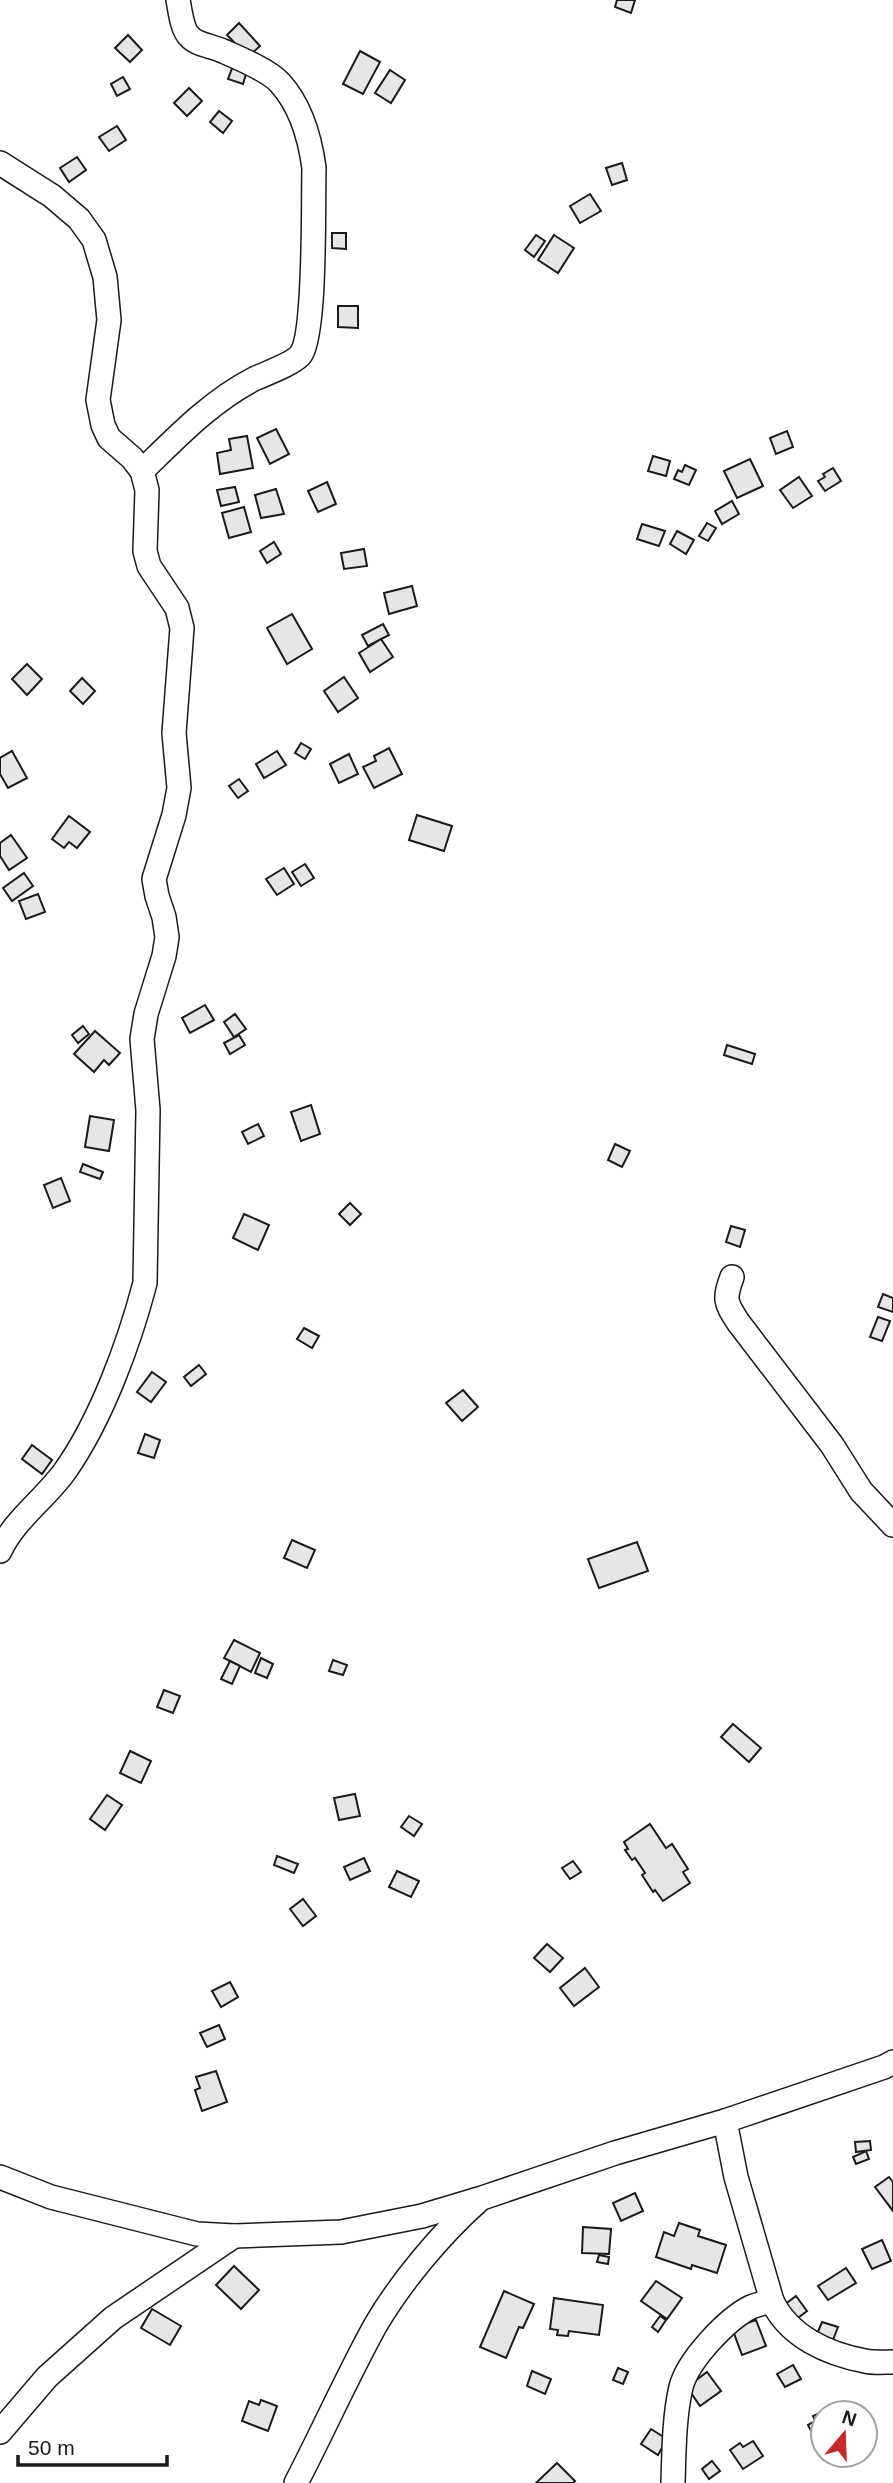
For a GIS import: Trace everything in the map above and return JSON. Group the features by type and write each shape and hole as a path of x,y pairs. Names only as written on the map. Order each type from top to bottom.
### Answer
{"street":[{"path":"142,471 188,426 243,385 299,356 310,316 314,168 311,146 302,118 280,82 223,51 194,41 188,36 178,0"},
{"path":"0,163 52,196 79,219 94,240 105,277 109,320 98,400 103,425 109,438 132,458 142,471 146,490 145,551 149,566 177,608 182,628 174,733 179,788 174,815 154,879 167,937 142,1039 148,1110 145,1283 140,1305 97,1418 81,1448 0,1551"},
{"path":"732,1277 726,1295 733,1314 832,1445 861,1491 893,1525"},
{"path":"0,2177 51,2197 197,2234 234,2236 341,2232 422,2216 482,2198 615,2153 725,2121 893,2062"},
{"path":"725,2121 736,2177 772,2301 780,2317 803,2338 834,2352 867,2362 893,2362"},
{"path":"296,2483 376,2324 424,2257 456,2221 482,2198"},
{"path":"0,2431 47,2377 113,2318 234,2236"},
{"path":"673,2483 681,2386 686,2374 707,2344 730,2322 751,2308 772,2301"}],"building":[{"path":"617,0 635,0 631,13 615,7"},
{"path":"239,23 260,46 248,57 227,35"},
{"path":"128,35 142,50 130,62 115,48"},
{"path":"360,51 380,62 363,94 343,84"},
{"path":"233,66 247,71 243,84 228,79"},
{"path":"390,70 405,80 391,103 375,93"},
{"path":"123,77 130,89 117,96 111,84"},
{"path":"189,88 202,101 187,116 174,103"},
{"path":"219,111 232,121 223,133 210,122"},
{"path":"117,126 126,140 109,151 99,137"},
{"path":"77,157 86,170 69,182 60,168"},
{"path":"622,163 627,180 612,185 606,168"},
{"path":"590,194 601,211 580,223 570,206"},
{"path":"332,233 346,233 346,249 332,248"},
{"path":"536,235 545,241 534,257 525,250"},
{"path":"554,235 574,248 558,273 538,260"},
{"path":"338,306 358,306 358,328 338,327"},
{"path":"276,429 289,454 270,464 257,438"},
{"path":"787,431 793,447 776,454 770,438"},
{"path":"247,436 253,468 220,474 217,453 231,450 229,439"},
{"path":"653,456 670,461 666,476 648,471"},
{"path":"750,459 763,486 737,498 724,471"},
{"path":"685,465 696,470 689,485 674,479 678,470 682,472"},
{"path":"833,468 841,481 825,491 818,481"},
{"path":"799,477 812,496 793,508 780,490"},
{"path":"327,482 336,504 318,512 308,491"},
{"path":"235,487 239,502 221,506 217,490"},
{"path":"276,489 284,514 261,518 255,495"},
{"path":"732,501 739,514 722,524 715,511"},
{"path":"244,507 251,532 229,538 222,513"},
{"path":"707,523 716,528 708,541 699,536"},
{"path":"642,524 665,531 659,546 637,539"},
{"path":"677,531 694,540 686,554 670,544"},
{"path":"274,542 281,554 267,563 260,551"},
{"path":"364,549 367,566 344,569 341,553"},
{"path":"412,586 417,606 389,614 384,593"},
{"path":"292,614 312,649 287,664 267,628"},
{"path":"383,624 389,635 368,646 362,635"},
{"path":"381,639 393,657 370,672 359,653"},
{"path":"27,664 42,679 27,695 12,679"},
{"path":"344,677 358,698 338,712 324,691"},
{"path":"82,678 95,691 83,704 70,691"},
{"path":"301,743 311,749 305,759 295,753"},
{"path":"389,748 402,774 374,788 363,767 376,761 374,756"},
{"path":"12,751 27,778 8,788 0,774 0,758"},
{"path":"277,751 286,765 264,778 256,764"},
{"path":"349,754 358,774 339,783 330,764"},
{"path":"239,779 248,791 238,798 229,786"},
{"path":"417,815 452,826 444,851 409,840"},
{"path":"69,816 90,832 77,848 69,842 64,848 52,839"},
{"path":"11,835 27,858 9,870 0,856 0,843"},
{"path":"305,864 314,878 301,886 292,872"},
{"path":"284,868 294,884 277,895 266,879"},
{"path":"24,873 33,886 12,901 3,888"},
{"path":"38,894 45,912 26,919 19,901"},
{"path":"205,1005 214,1020 190,1033 182,1018"},
{"path":"235,1014 246,1029 234,1037 224,1022"},
{"path":"83,1026 89,1034 78,1043 72,1035"},
{"path":"95,1031 120,1053 109,1065 104,1060 94,1072 74,1054"},
{"path":"239,1035 245,1045 230,1054 224,1043"},
{"path":"727,1045 755,1054 752,1064 724,1055"},
{"path":"311,1105 320,1134 301,1141 291,1112"},
{"path":"90,1116 114,1120 109,1151 85,1147"},
{"path":"258,1124 264,1136 248,1144 242,1132"},
{"path":"615,1144 630,1151 622,1167 608,1160"},
{"path":"83,1164 103,1172 100,1179 80,1172"},
{"path":"61,1178 70,1201 53,1208 44,1185"},
{"path":"350,1203 361,1214 350,1225 339,1214"},
{"path":"244,1214 269,1225 258,1250 233,1238"},
{"path":"731,1226 745,1230 740,1247 726,1242"},
{"path":"883,1294 893,1298 893,1312 878,1307"},
{"path":"878,1317 890,1321 882,1341 870,1337"},
{"path":"304,1328 319,1336 312,1348 297,1339"},
{"path":"199,1365 206,1374 191,1386 184,1377"},
{"path":"152,1372 166,1382 151,1402 137,1392"},
{"path":"463,1390 478,1407 462,1421 446,1403"},
{"path":"145,1434 160,1440 154,1458 138,1453"},
{"path":"32,1445 52,1460 42,1474 22,1459"},
{"path":"292,1540 315,1550 307,1568 284,1558"},
{"path":"637,1542 648,1571 599,1588 588,1559"},
{"path":"234,1640 260,1653 251,1672 224,1658"},
{"path":"261,1658 273,1664 267,1678 255,1673"},
{"path":"333,1660 347,1665 343,1675 329,1671"},
{"path":"230,1661 240,1666 232,1684 221,1679"},
{"path":"164,1690 180,1696 173,1713 157,1707"},
{"path":"733,1724 761,1748 749,1762 721,1737"},
{"path":"130,1751 151,1761 141,1783 120,1773"},
{"path":"355,1794 360,1816 339,1820 334,1798"},
{"path":"107,1795 122,1805 105,1830 90,1819"},
{"path":"409,1816 422,1824 414,1836 401,1827"},
{"path":"650,1824 666,1848 672,1844 688,1869 683,1872 690,1883 663,1901 655,1890 653,1892 635,1858 632,1860 625,1850 628,1849 624,1842"},
{"path":"277,1856 298,1864 294,1873 274,1865"},
{"path":"364,1858 370,1871 350,1880 344,1867"},
{"path":"573,1861 581,1872 570,1879 562,1868"},
{"path":"397,1871 419,1881 411,1897 389,1887"},
{"path":"303,1899 316,1916 303,1926 290,1909"},
{"path":"547,1944 563,1958 550,1972 534,1958"},
{"path":"585,1968 599,1987 574,2006 560,1988"},
{"path":"230,1982 238,1997 221,2007 212,1991"},
{"path":"219,2025 225,2039 207,2047 200,2033"},
{"path":"216,2071 227,2102 202,2111 195,2090 200,2088 196,2077"},
{"path":"870,2141 871,2150 856,2152 855,2142"},
{"path":"866,2151 869,2159 856,2164 853,2157"},
{"path":"889,2177 893,2182 893,2211 875,2187"},
{"path":"635,2193 643,2211 621,2221 613,2203"},
{"path":"679,2223 700,2230 698,2236 726,2245 717,2273 692,2265 691,2269 656,2257 664,2232 674,2236"},
{"path":"583,2227 611,2229 609,2254 582,2253"},
{"path":"882,2240 891,2261 872,2269 862,2249"},
{"path":"599,2255 609,2257 608,2264 597,2262"},
{"path":"234,2266 259,2290 241,2309 216,2285"},
{"path":"846,2268 856,2283 828,2300 818,2286"},
{"path":"656,2281 682,2298 667,2319 641,2301"},
{"path":"504,2291 534,2304 523,2328 519,2327 506,2358 480,2347"},
{"path":"796,2296 807,2311 790,2324 779,2309"},
{"path":"554,2298 603,2305 599,2335 569,2331 568,2336 557,2335 558,2330 550,2329"},
{"path":"152,2309 181,2326 170,2345 141,2328"},
{"path":"660,2316 666,2320 658,2332 652,2327"},
{"path":"756,2320 766,2346 742,2355 732,2328"},
{"path":"822,2322 838,2327 831,2345 815,2339"},
{"path":"793,2365 801,2379 785,2387 777,2374"},
{"path":"618,2368 628,2372 623,2384 613,2380"},
{"path":"532,2371 551,2379 545,2394 527,2386"},
{"path":"707,2372 721,2391 700,2406 687,2387"},
{"path":"261,2400 277,2406 268,2431 242,2421 249,2401 259,2405"},
{"path":"651,2429 667,2439 658,2455 641,2444"},
{"path":"753,2441 763,2456 743,2469 730,2450 740,2443 743,2447"},
{"path":"712,2461 720,2471 709,2479 702,2469"},
{"path":"557,2463 575,2481 573,2483 536,2483"}]}
